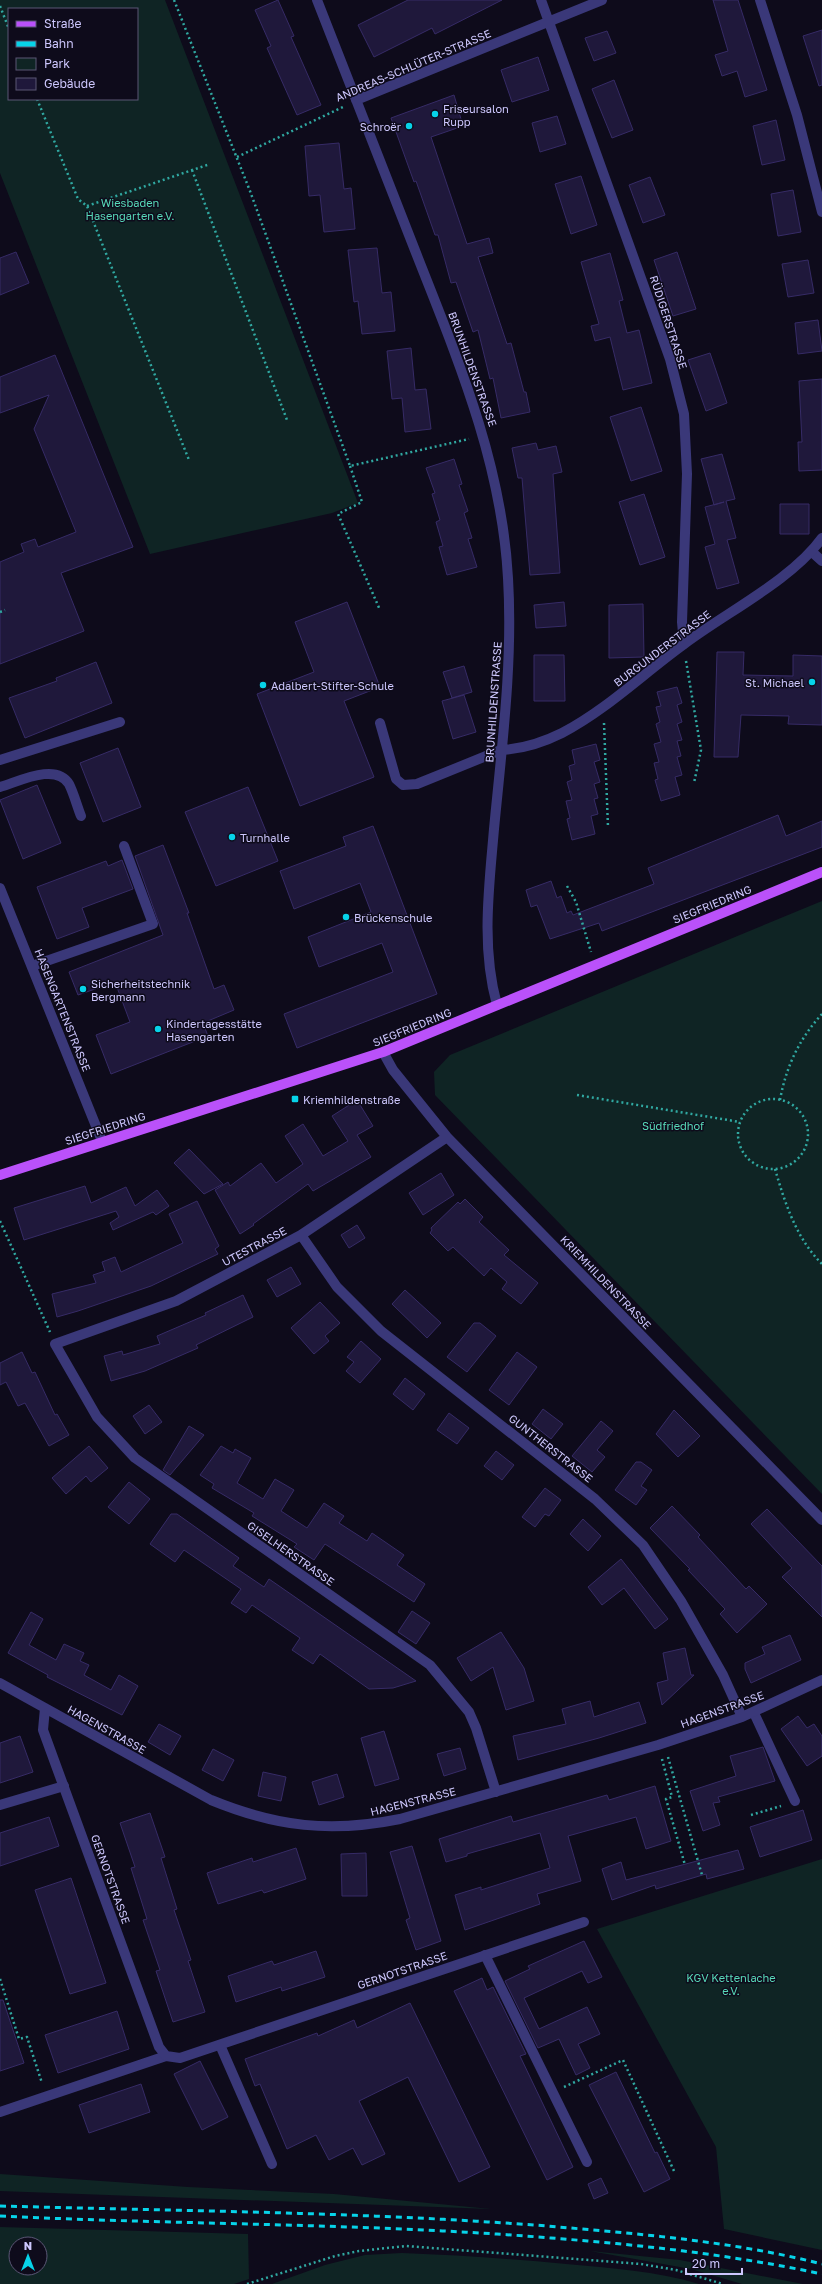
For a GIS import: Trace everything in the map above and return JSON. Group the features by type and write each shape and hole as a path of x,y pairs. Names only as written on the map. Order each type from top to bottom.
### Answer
{"main road":[{"name":"SIEGFRIEDRING","path":"0,1175 383,1052 822,872"}],"street":[{"name":"BRUNHILDENSTRASSE","path":"316,0 459,361 484,436 498,495 508,577 510,635 508,693 501,750 486,918 489,978 497,1005"},
{"name":"RÜDIGERSTRASSE","path":"541,0 670,359 684,414 687,474 682,622 684,644"},
{"name":"ANDREAS-SCHLÜTER-STRASSE","path":"356,100 602,0"},
{"path":"760,0 797,115 822,212"},
{"name":"BURGUNDERSTRASSE","path":"380,723 396,779 403,785 417,784 501,750 531,746 563,732 603,706 684,644 787,573 812,552 822,538"},
{"path":"812,552 822,562"},
{"path":"0,760 120,722"},
{"path":"0,787 38,775 49,774 60,776 68,783 80,816"},
{"path":"32,966 153,924 124,846"},
{"name":"HASENGARTENSTRASSE","path":"0,888 102,1141"},
{"name":"KRIEMHILDENSTRASSE","path":"383,1052 393,1070 447,1137 822,1520"},
{"name":"UTESTRASSE","path":"55,1344 176,1301 301,1235 447,1137"},
{"name":"GUNTHERSTRASSE","path":"301,1235 337,1287 381,1332 595,1499 643,1545 681,1601 723,1675 742,1717"},
{"name":"GISELHERSTRASSE","path":"55,1344 97,1417 135,1458 430,1665 468,1712 476,1728 496,1792"},
{"name":"HAGENSTRASSE","path":"0,1683 211,1800 241,1812 272,1821 304,1826 336,1828 369,1825 400,1819 661,1744 754,1713 822,1680"},
{"name":"GERNOTSTRASSE","path":"45,1708 43,1730 159,2047 166,2056"},
{"path":"754,1713 795,1801"},
{"path":"0,1805 64,1786"},
{"name":"GERNOTSTRASSE","path":"0,2112 166,2056 180,2058 220,2045 584,1922"},
{"path":"485,1955 587,2162"},
{"path":"220,2045 272,2164"}],"path":[{"path":"174,0 237,157 350,466 362,502 338,514 380,610"},
{"path":"0,6 8,26"},
{"path":"37,100 78,199 86,206 189,460"},
{"name":"ANDREAS-SCHLÜTER-STRASSE","path":"237,157 356,100"},
{"path":"86,206 210,164"},
{"path":"192,170 287,420"},
{"path":"350,466 484,436"},
{"path":"0,612 5,610"},
{"path":"684,644 701,750 694,783"},
{"path":"603,706 608,827"},
{"path":"567,886 576,902 588,941"},
{"path":"780,1100 785,1074 797,1048 810,1028 822,1014"},
{"path":"577,1095 740,1122"},
{"path":"767,1099 780,1100 791,1104 801,1113 806,1124 808,1136 805,1148 798,1158 788,1166 775,1169 756,1165 742,1151 738,1132 740,1122 746,1112 756,1103 767,1099"},
{"path":"775,1169 785,1205 810,1252 822,1264"},
{"path":"0,1221 55,1344"},
{"path":"661,1744 672,1797 666,1799 685,1865"},
{"path":"661,1744 702,1875"},
{"path":"751,1815 795,1801"},
{"path":"0,1979 19,2039 27,2037 47,2097"},
{"path":"553,2092 622,2060 674,2171"},
{"path":"247,2284 335,2256 359,2251 406,2246 641,2264 676,2270 722,2284"}],"green space":[{"name":"Wiesbaden Hasengarten e.V.","path":"0,0 165,0 358,503 332,513 150,554 0,173"},
{"name":"Südfriedhof","path":"822,901 822,1494 435,1095 434,1072 450,1055"},
{"name":"KGV Kettenlache e.V.","path":"822,1859 822,2250 724,2229 716,2147 597,1929"},
{"path":"0,2174 188,2187 334,2194 491,2209 0,2191"},
{"path":"0,2227 248,2234 249,2279 234,2284 0,2284"},
{"path":"590,2251 680,2260 803,2284 742,2284 691,2269"},
{"path":"402,2253 504,2259 617,2269 650,2273 699,2284 272,2284 325,2265 365,2255"}],"building":[{"path":"278,0 294,36 291,37 321,105 297,115 267,48 271,46 255,10"},
{"path":"408,0 502,0 435,34 432,28 374,57 358,25"},
{"path":"713,0 738,0 767,90 745,97 737,71 722,76 715,55 728,51"},
{"path":"822,30 822,85 819,86 803,36"},
{"path":"607,31 616,53 594,61 585,38"},
{"path":"538,57 549,90 512,102 501,70"},
{"path":"614,80 633,130 612,138 592,89"},
{"path":"454,95 463,126 431,137 467,244 489,238 493,253 478,257 507,344 511,343 524,392 526,392 530,412 501,418 493,378 490,379 478,330 473,332 456,282 451,283 438,235 435,235 416,181 414,182 391,118"},
{"path":"557,116 566,144 540,152 532,123"},
{"path":"776,120 785,160 762,165 753,126"},
{"path":"339,143 344,189 351,188 355,229 324,232 320,195 309,196 305,146"},
{"path":"581,176 597,225 571,234 555,184"},
{"path":"650,177 665,215 643,223 629,185"},
{"path":"793,190 801,232 778,236 771,194"},
{"path":"377,248 382,293 391,292 395,331 362,334 358,301 354,302 348,250"},
{"path":"16,252 29,283 0,295 0,258"},
{"path":"677,252 696,309 673,316 654,260"},
{"path":"610,253 623,300 619,301 627,333 639,330 652,383 623,390 610,337 595,341 591,326 599,324 581,262"},
{"path":"808,260 814,293 788,297 782,264"},
{"path":"818,320 822,351 798,354 795,323"},
{"path":"411,348 415,390 426,389 431,429 405,432 402,398 392,399 387,351"},
{"path":"710,353 727,403 706,411 688,360"},
{"path":"55,355 133,547 61,573 84,631 0,664 0,562 24,552 21,544 35,539 38,547 76,532 34,429 49,395 0,413 0,377"},
{"path":"822,379 822,470 799,471 798,442 802,442 799,381"},
{"path":"641,407 662,471 631,481 610,417"},
{"path":"536,443 538,450 556,446 562,472 553,474 560,573 530,575 522,478 518,478 512,448"},
{"path":"722,454 735,499 726,501 736,538 727,540 739,583 717,589 705,547 715,544 705,507 714,505 701,459"},
{"path":"454,459 462,484 459,485 468,511 464,513 472,538 468,539 477,567 447,575 439,547 443,546 436,522 440,520 432,494 435,493 426,468"},
{"path":"644,494 665,557 640,565 619,502"},
{"path":"780,504 809,504 809,534 780,534"},
{"path":"347,602 380,687 344,701 374,777 300,806 257,694 314,672 295,622"},
{"path":"564,602 566,626 536,628 534,605"},
{"path":"643,604 644,657 609,658 609,605"},
{"path":"717,652 744,652 743,675 793,676 793,655 822,656 822,725 788,724 789,716 741,715 738,757 714,757"},
{"path":"534,655 564,655 565,701 534,701"},
{"path":"96,662 112,703 25,738 9,698 57,681 56,678"},
{"path":"464,666 472,692 452,698 443,672"},
{"path":"677,687 682,703 677,705 682,722 677,724 682,740 677,741 681,756 677,757 682,775 675,777 680,795 661,801 655,780 658,779 654,763 659,762 654,744 661,742 656,724 660,722 656,707 661,706 657,692"},
{"path":"464,695 476,732 453,739 442,701"},
{"path":"596,744 600,760 594,762 600,782 594,784 598,798 594,799 598,814 591,816 595,834 572,840 567,819 570,818 566,801 572,800 567,782 572,780 569,766 575,764 572,750"},
{"path":"118,748 141,807 103,822 80,763"},
{"path":"37,785 61,843 23,859 0,800"},
{"name":"Turnhalle","path":"248,787 278,861 216,886 185,812"},
{"path":"778,815 786,836 822,821 822,847 602,931 599,923 550,939 537,905 531,907 526,890 551,881 557,898 561,896 567,913 571,911 573,915 654,884 648,868"},
{"path":"373,826 437,994 297,1048 284,1014 393,972 382,943 319,967 308,937 371,912 360,883 294,909 280,871 346,846 343,837"},
{"path":"163,845 189,913 187,913 214,989 224,985 234,1010 203,1023 208,1036 111,1074 96,1035 130,1022 115,982 78,995 69,972 163,935 135,856"},
{"path":"122,860 133,889 82,908 89,927 57,939 37,887 106,861 108,866"},
{"path":"357,1100 373,1126 357,1135 371,1157 313,1191 308,1184 240,1234 215,1190 228,1182 230,1186 261,1163 276,1183 303,1164 285,1136 303,1124 323,1156 348,1141 332,1116"},
{"path":"189,1149 223,1184 204,1194 174,1163"},
{"path":"441,1173 454,1195 423,1215 409,1193"},
{"path":"85,1186 91,1203 126,1187 135,1206 157,1190 169,1206 156,1215 153,1212 113,1230 110,1223 119,1217 116,1211 24,1240 14,1208"},
{"path":"465,1199 483,1217 479,1222 509,1250 504,1255 538,1283 521,1304 502,1289 507,1282 491,1268 484,1276 453,1247 448,1251 430,1233 432,1230 431,1228 458,1202 460,1204"},
{"path":"197,1201 219,1246 215,1249 218,1254 151,1286 57,1317 52,1294 96,1283 93,1275 105,1271 102,1262 115,1257 121,1272 183,1243 169,1214"},
{"path":"357,1225 365,1238 349,1248 341,1235"},
{"path":"291,1267 301,1284 277,1297 267,1280"},
{"path":"405,1290 441,1323 427,1338 392,1304"},
{"path":"243,1295 253,1317 196,1345 198,1348 145,1371 111,1381 104,1356 122,1351 123,1355 160,1344 157,1336 206,1315 205,1313"},
{"path":"320,1302 340,1323 325,1336 329,1341 314,1354 291,1328"},
{"path":"474,1323 480,1323 496,1336 467,1372 447,1357"},
{"path":"361,1341 381,1359 360,1383 346,1371 354,1362 347,1357"},
{"path":"22,1352 32,1373 35,1372 55,1415 57,1414 69,1435 49,1446 25,1403 18,1406 6,1382 0,1385 0,1363"},
{"path":"517,1352 537,1367 509,1405 489,1390"},
{"path":"405,1378 425,1394 413,1410 393,1394"},
{"path":"149,1405 162,1422 145,1434 133,1416"},
{"path":"543,1409 563,1424 551,1439 532,1424"},
{"path":"674,1410 700,1436 678,1457 656,1434"},
{"path":"449,1413 469,1428 457,1444 437,1430"},
{"path":"601,1421 613,1431 597,1450 605,1457 592,1472 572,1456"},
{"path":"189,1426 204,1435 170,1475 163,1470"},
{"path":"89,1446 108,1468 91,1482 86,1476 66,1494 52,1478"},
{"path":"221,1446 233,1453 235,1449 251,1458 237,1483 263,1499 275,1479 294,1490 281,1511 307,1528 324,1503 344,1516 339,1523 367,1541 372,1533 404,1555 397,1565 425,1584 414,1602 325,1544 314,1560 294,1547 297,1544 252,1516 254,1513 212,1488 214,1484 200,1475"},
{"path":"496,1451 514,1465 502,1480 484,1466"},
{"path":"636,1462 641,1462 652,1470 641,1486 647,1490 636,1505 615,1490"},
{"path":"129,1482 150,1499 129,1524 108,1507"},
{"path":"545,1488 561,1500 549,1516 545,1514 535,1527 522,1517"},
{"path":"672,1506 700,1535 698,1537 746,1589 749,1586 767,1604 737,1633 720,1614 725,1609 688,1570 690,1569 650,1528"},
{"path":"767,1509 822,1566 822,1617 782,1577 792,1568 751,1524"},
{"path":"171,1514 177,1514 239,1558 233,1566 264,1587 269,1579 416,1681 393,1688 369,1689 320,1654 313,1664 292,1650 300,1638 252,1605 246,1613 231,1603 241,1589 184,1550 175,1562 150,1544"},
{"path":"583,1519 601,1536 588,1551 570,1534"},
{"path":"621,1559 668,1619 655,1629 624,1588 602,1605 588,1587"},
{"path":"412,1611 430,1623 416,1644 398,1632"},
{"path":"31,1612 43,1619 29,1645 56,1660 64,1644 84,1653 80,1661 89,1665 84,1675 111,1690 119,1675 138,1686 122,1715 47,1677 48,1675 8,1653"},
{"path":"501,1632 524,1668 534,1701 506,1710 493,1667 471,1681 457,1658"},
{"path":"790,1635 801,1660 751,1683 745,1669 745,1663 765,1654 762,1647"},
{"path":"685,1648 691,1675 694,1675 662,1705 657,1683 668,1680 663,1653"},
{"path":"590,1701 594,1717 639,1702 646,1723 599,1738 518,1760 513,1736 566,1724 562,1709"},
{"path":"798,1716 807,1728 814,1724 822,1736 822,1756 807,1766 781,1729"},
{"path":"159,1724 181,1736 170,1755 148,1742"},
{"path":"384,1731 399,1779 375,1786 361,1738"},
{"path":"20,1736 33,1772 0,1783 0,1743"},
{"path":"763,1747 775,1781 718,1797 720,1802 713,1803 720,1825 703,1831 690,1791 736,1776 730,1756"},
{"path":"460,1748 466,1769 444,1776 437,1754"},
{"path":"213,1749 234,1760 223,1781 202,1770"},
{"path":"263,1772 286,1777 281,1801 258,1796"},
{"path":"337,1774 344,1797 319,1805 312,1782"},
{"path":"655,1786 671,1841 646,1849 636,1817 568,1836 581,1881 537,1894 540,1904 465,1930 455,1895 481,1887 481,1890 550,1868 540,1833 467,1854 467,1856 446,1862 439,1839 511,1816 513,1822 607,1795 609,1800"},
{"path":"803,1810 812,1840 760,1857 750,1827"},
{"path":"150,1813 165,1857 161,1858 177,1909 174,1910 191,1960 188,1961 205,2012 173,2022 156,1971 160,1970 143,1920 147,1919 131,1868 135,1867 120,1823"},
{"path":"49,1817 59,1846 0,1866 0,1833"},
{"path":"412,1846 441,1941 416,1950 406,1920 410,1918 390,1852"},
{"path":"296,1848 306,1879 264,1893 262,1890 218,1904 207,1873 252,1858 253,1862"},
{"path":"738,1850 744,1869 707,1879 706,1874 656,1889 655,1885 612,1900 602,1869 621,1862 626,1880"},
{"path":"366,1853 367,1896 342,1896 341,1854"},
{"path":"71,1878 106,1983 70,1994 35,1890"},
{"path":"584,1941 602,1977 588,1983 582,1971 524,1998 539,2029 587,2007 600,2034 578,2044 590,2068 576,2075 559,2039 538,2048 505,1981 530,1969 528,1966"},
{"path":"316,1951 325,1977 282,1991 281,1987 236,2002 228,1976 272,1961 274,1965"},
{"path":"482,1978 487,1990 493,1987 526,2054 520,2056 573,2167 547,2180 454,1991"},
{"path":"0,2000 3,2000 24,2063 0,2071"},
{"path":"410,2003 490,2167 459,2182 408,2077 359,2101 385,2154 362,2165 353,2148 329,2160 316,2135 287,2149 260,2084 255,2086 245,2059 317,2033 318,2036 354,2020 357,2028"},
{"path":"117,2011 129,2049 58,2073 45,2035"},
{"path":"200,2061 228,2117 202,2130 174,2074"},
{"path":"616,2072 655,2153 657,2152 670,2179 644,2192 589,2085"},
{"path":"141,2084 150,2112 89,2133 79,2105"},
{"path":"601,2178 608,2193 594,2199 588,2184"}],"railway":[{"path":"0,2206 342,2215 479,2221 685,2239 754,2249 822,2264"},
{"path":"0,2216 482,2233 653,2247 755,2261 822,2274"}],"place":[{"name":"Friseursalon Rupp","path":"435,114"},
{"name":"Schroër","path":"409,126"},
{"name":"St. Michael","path":"812,682"},
{"name":"Adalbert-Stifter-Schule","path":"263,685"},
{"name":"Turnhalle","path":"232,837"},
{"name":"Brückenschule","path":"346,917"},
{"name":"Sicherheitstechnik Bergmann","path":"83,989"},
{"name":"Kindertagesstätte Hasengarten","path":"158,1029"},
{"name":"Kriemhildenstraße","path":"295,1099"}]}
